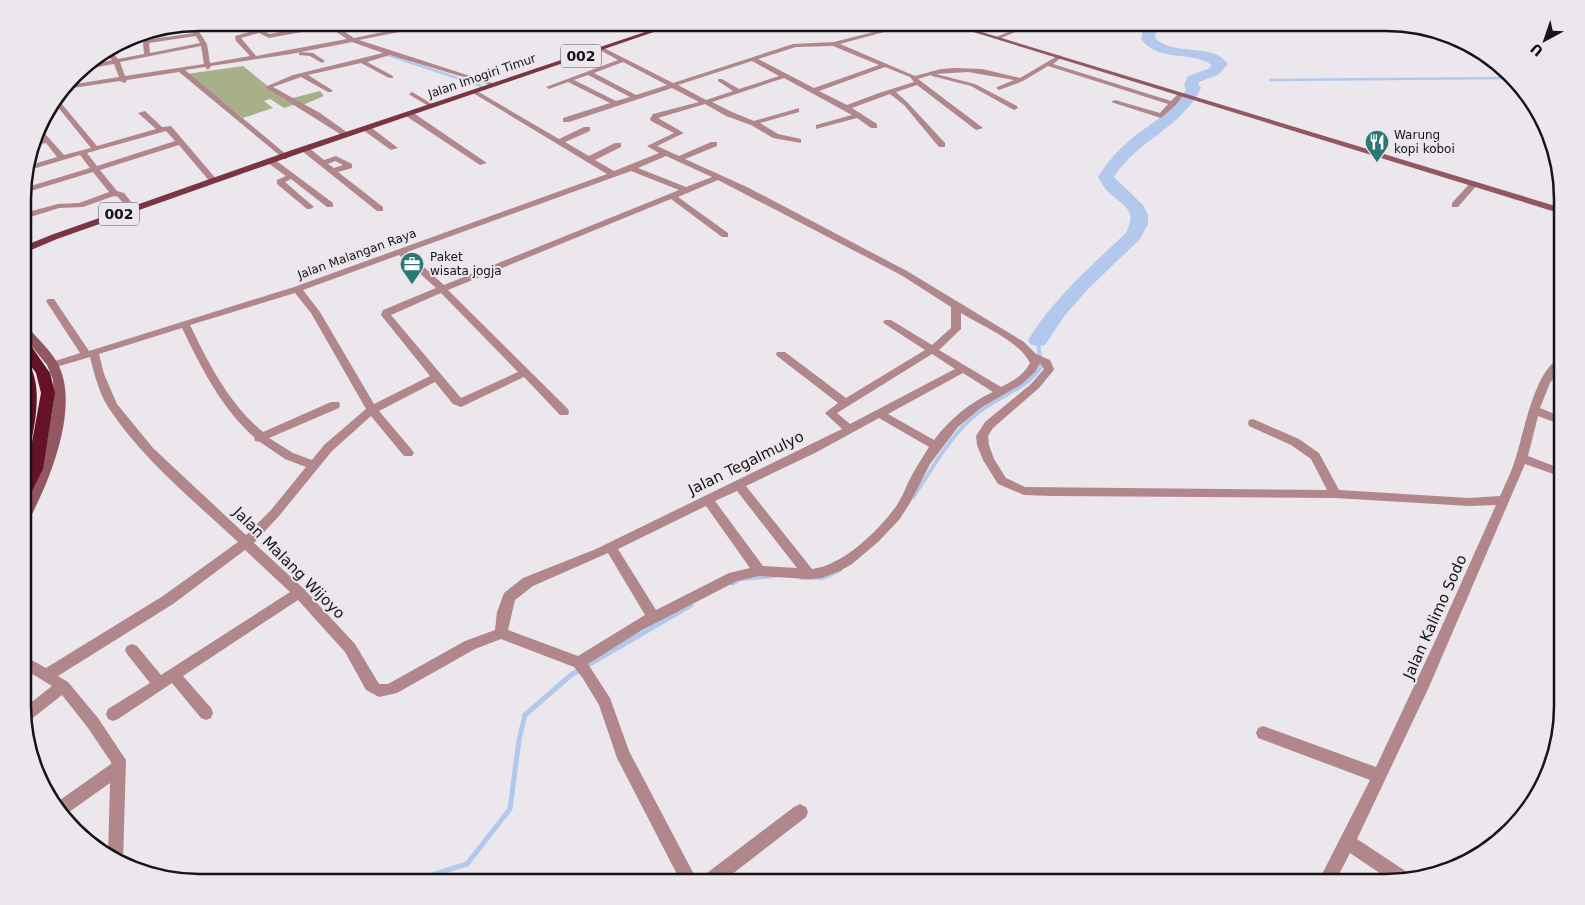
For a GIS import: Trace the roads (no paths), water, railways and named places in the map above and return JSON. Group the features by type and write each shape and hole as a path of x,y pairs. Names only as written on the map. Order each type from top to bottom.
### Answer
{"highway":[{"path":"31,356 43,372 48,393 46,415 35,470 31,478"}],"main road":[{"name":"Jalan Imogiri Timur","path":"31,240 650,32"},
{"name":"Jalan Imogiri Timur","path":"212,179 271,162 283,156"},
{"name":"Jalan Imogiri Timur","path":"31,246 131,207"}],"street":[{"path":"566,120 795,45 834,44 883,31"},
{"path":"976,31 1553,208"},
{"path":"997,38 1012,31"},
{"path":"251,60 251,51 243,46 236,37 256,32"},
{"path":"262,32 270,36 292,32"},
{"path":"340,32 353,40 389,53 495,85"},
{"path":"74,88 294,54 393,32"},
{"path":"147,54 147,41 196,34 204,44 209,67"},
{"path":"102,63 204,44"},
{"path":"834,44 886,65 917,81 979,128"},
{"path":"602,49 735,117 754,123 776,136 798,141"},
{"path":"345,135 317,115 268,87 302,75 363,62 389,53"},
{"path":"294,54 311,54 322,61"},
{"path":"112,56 116,60 124,80"},
{"path":"999,88 1021,80 1059,57"},
{"path":"753,59 815,90 858,114 874,126"},
{"path":"549,87 588,72 600,70 623,60"},
{"path":"363,62 391,77"},
{"path":"1047,64 1174,103"},
{"path":"815,90 886,65"},
{"path":"847,108 917,81 930,74 959,70 996,74 1021,80"},
{"path":"182,71 283,156"},
{"path":"588,72 637,98"},
{"path":"930,74 973,85 1014,108"},
{"path":"302,75 330,91"},
{"path":"785,76 706,102 659,114 653,118 680,133 651,144 904,273 1020,344 1036,358 1048,364 1049,369 1042,378 989,425 982,436 983,445 998,476 1018,490 1052,492 1334,494 1469,502 1504,500"},
{"path":"76,86 124,80"},
{"path":"569,80 616,104"},
{"path":"720,80 739,92"},
{"path":"480,90 559,142 613,174"},
{"path":"890,91 906,104 942,145"},
{"path":"412,94 432,106"},
{"path":"1114,102 1161,116 1181,95"},
{"path":"60,106 95,148"},
{"path":"754,123 796,110"},
{"path":"142,113 160,128"},
{"path":"409,114 482,163"},
{"path":"819,127 858,114"},
{"path":"35,166 160,128 170,128 212,179"},
{"path":"366,128 394,148"},
{"path":"559,142 587,129"},
{"path":"44,136 62,158"},
{"path":"42,142 47,140"},
{"path":"32,188 180,142"},
{"path":"679,159 714,144"},
{"path":"588,160 618,145"},
{"path":"305,149 380,209"},
{"path":"82,152 114,193 121,195 131,207"},
{"name":"Jalan Malangan Raya","path":"53,365 297,289 401,252 512,209 631,168 666,153"},
{"path":"324,164 336,158 349,166 334,172"},
{"path":"271,162 330,205"},
{"path":"631,168 686,190"},
{"path":"291,176 280,182 310,207"},
{"path":"524,373 461,403 436,377 386,315 386,312 441,288 719,177"},
{"path":"1456,205 1474,184"},
{"path":"31,214 58,206 80,205 114,193"},
{"path":"672,196 726,235"},
{"path":"401,252 441,288 564,412"},
{"path":"297,289 315,312 372,410 408,454"},
{"name":"Jalan Malang Wijoyo","path":"51,301 90,353 112,405 149,451 299,592 350,648 371,686 382,692 402,684 482,639 501,633"},
{"path":"850,430 830,413 934,349 956,328 956,306"},
{"path":"888,322 1001,392"},
{"path":"184,323 208,370 239,417 260,438 284,455 313,465"},
{"path":"31,338 53,365 58,396 53,444 44,474 31,501"},
{"path":"781,354 845,403"},
{"path":"582,667 654,618 734,577 759,571 820,574 850,558 890,522 902,507 918,474 943,436 978,404 1030,373 1036,358"},
{"name":"Jalan Tegalmulyo","path":"501,633 504,612 509,597 528,582 611,547 739,485 850,430 964,369"},
{"path":"47,675 168,600 247,542 275,513 328,448 372,410 436,377"},
{"name":"Jalan Kalimo Sodo","path":"1331,873 1380,776 1420,691 1504,500 1522,458 1538,392 1553,378"},
{"path":"260,438 335,405"},
{"path":"1534,410 1553,417"},
{"path":"880,414 936,446"},
{"path":"1253,423 1295,442 1315,456 1334,494"},
{"path":"1522,458 1553,470"},
{"path":"739,485 809,574"},
{"path":"708,500 759,571"},
{"path":"611,547 654,618"},
{"path":"114,714 299,592"},
{"path":"501,633 582,667 605,703 622,753 686,874"},
{"path":"132,650 159,684"},
{"path":"31,666 63,686 93,723 119,760 116,852"},
{"path":"173,675 206,713"},
{"path":"31,710 63,686"},
{"path":"1263,733 1380,776"},
{"path":"65,806 118,775"},
{"path":"720,874 800,812"},
{"path":"1347,842 1394,873"}],"waterway":[{"path":"1038,340 1058,310 1082,284 1134,235 1139,224 1140,215 1137,208 1118,192 1106,177 1113,165 1124,153 1180,108 1190,97 1194,88 1191,85 1193,79 1213,72 1221,64 1214,59 1163,50 1148,39 1150,31"},
{"path":"388,55 481,86"},
{"path":"1270,80 1501,78"},
{"path":"913,497 943,451 969,420 1035,375 1041,367 1038,340"},
{"path":"801,578 823,578 840,570"},
{"path":"735,582 732,583 742,579 774,576"},
{"path":"435,874 467,864 510,809 519,740 525,715 571,675 691,605"}],"place":[{"name":"Warung kopi koboi","path":"1377,163"},
{"name":"Paket wisata jogja","path":"412,285"}]}
